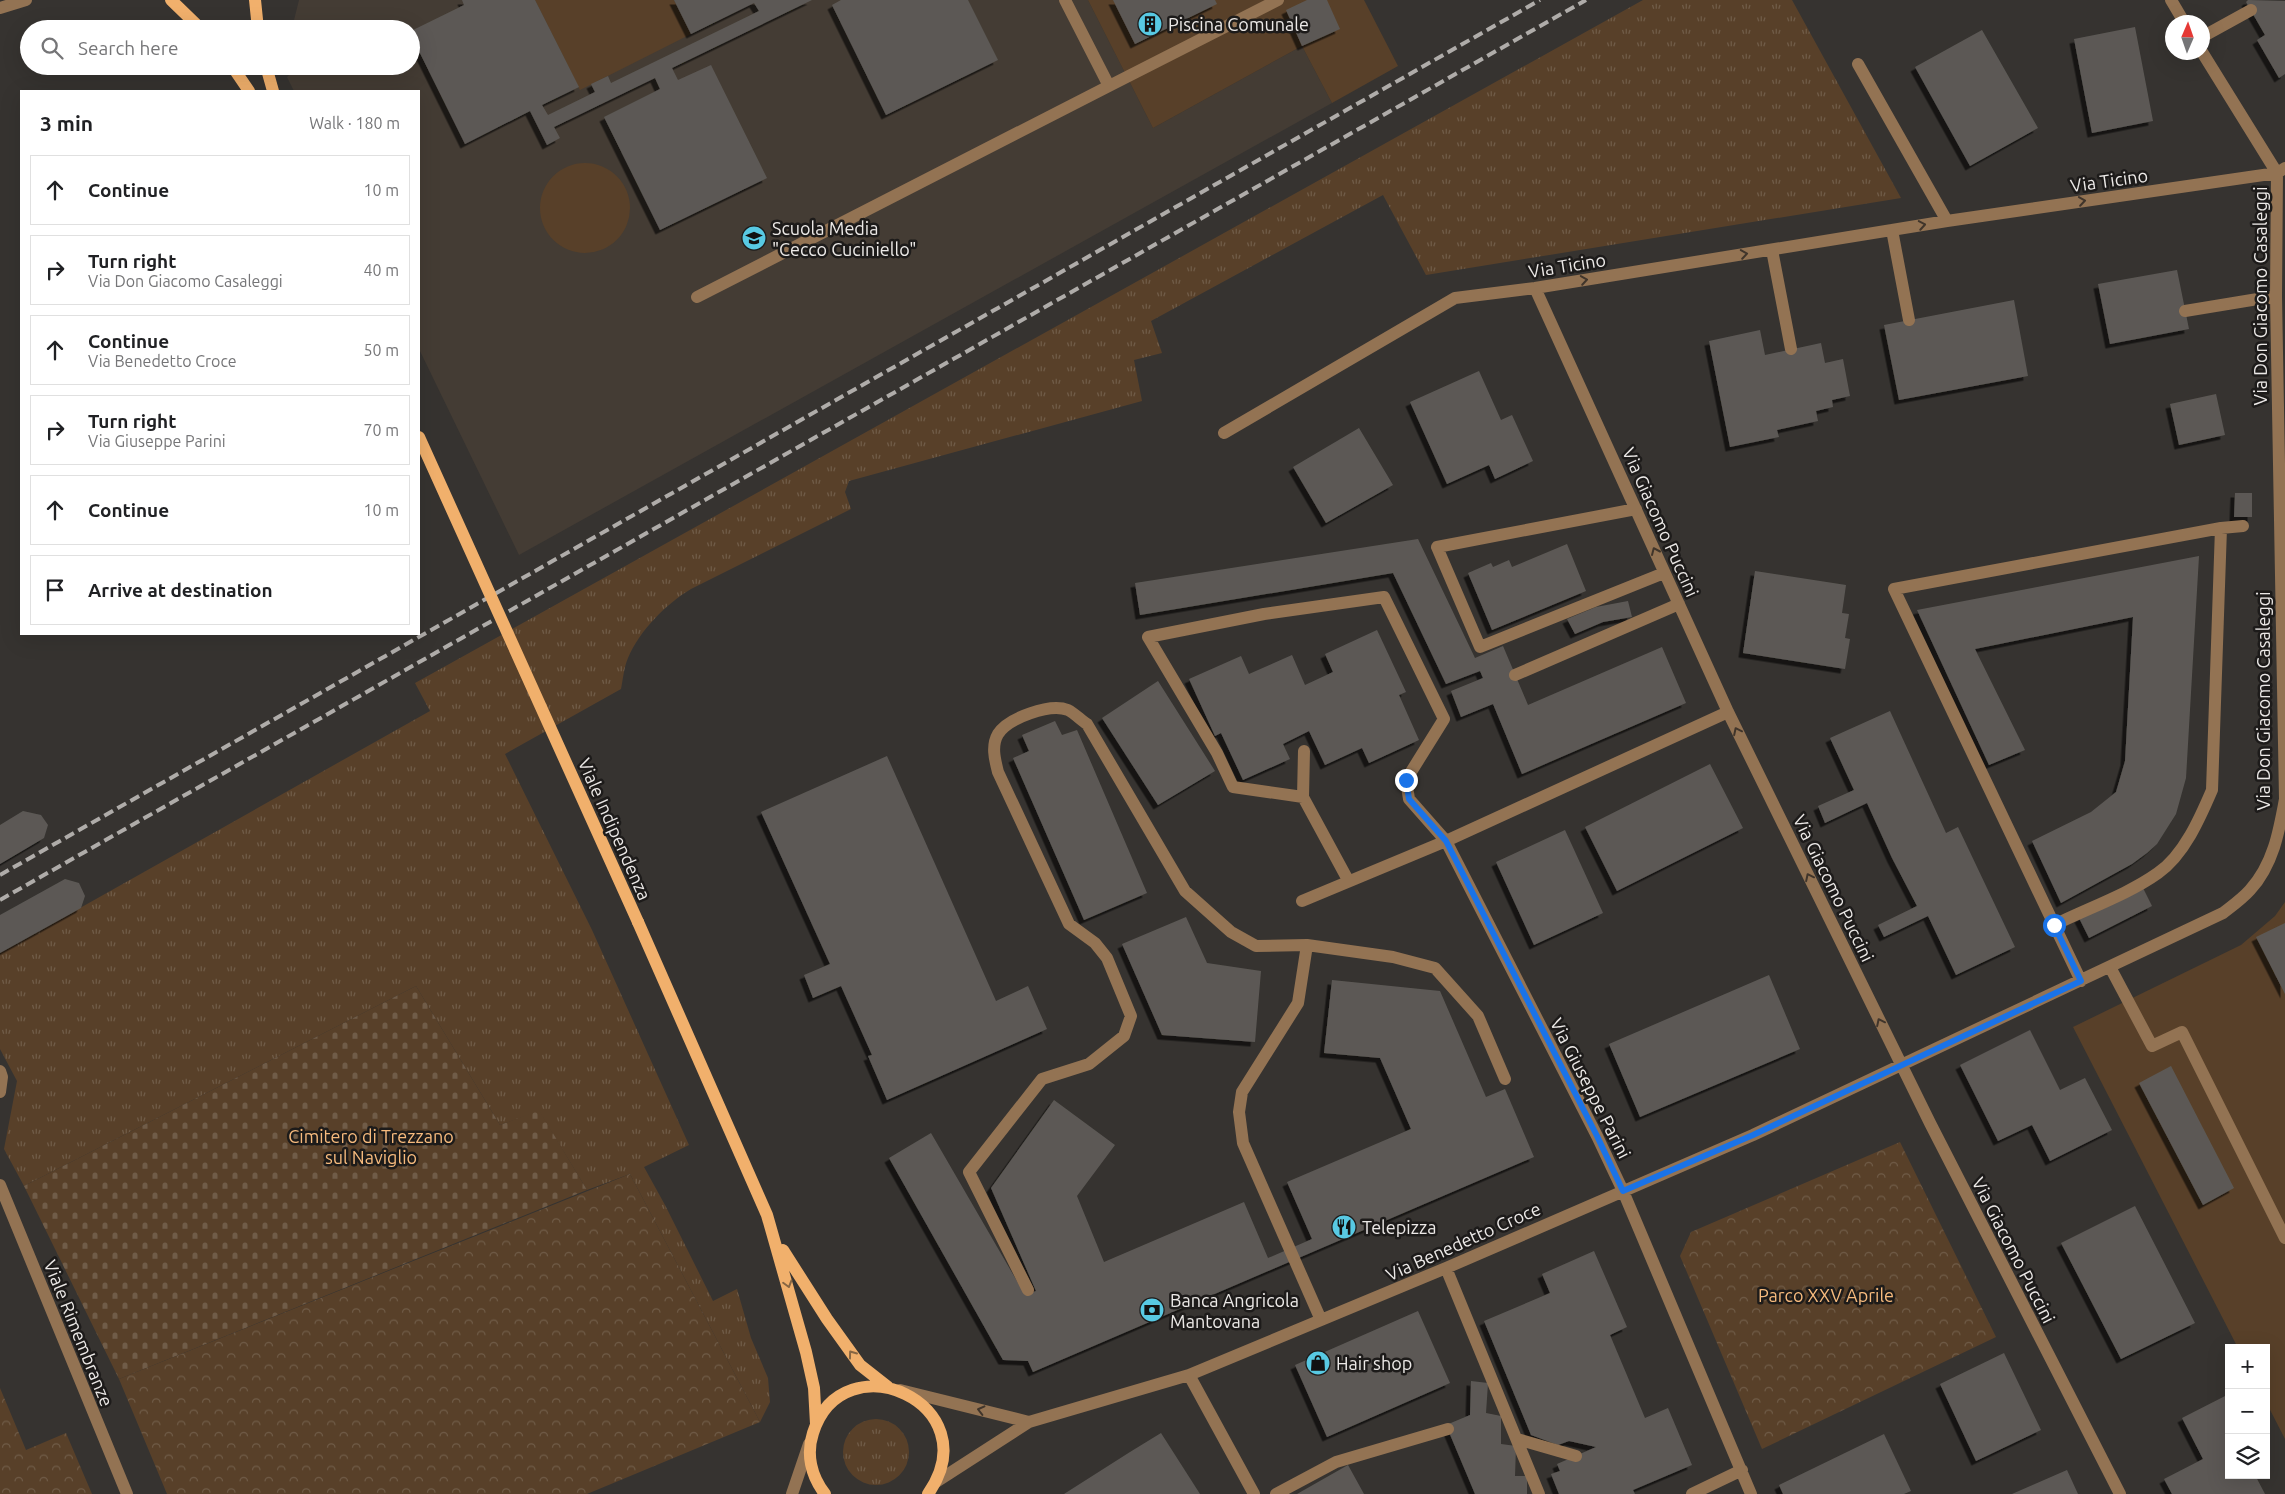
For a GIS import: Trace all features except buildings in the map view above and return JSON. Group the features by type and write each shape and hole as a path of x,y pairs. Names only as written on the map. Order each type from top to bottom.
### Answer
{"main road":[{"path":"171,0 192,20"},
{"path":"255,0 257,20"},
{"path":"238,75 249,90"},
{"path":"269,75 273,90"},
{"name":"Viale Indipendenza","path":"420,439 638,922 767,1215 795,1307 814,1388 816,1424"},
{"name":"Viale Indipendenza","path":"775,1237 860,1365 888,1387"},
{"path":"825,1494 812,1472 809,1455 811,1439 816,1424 828,1406 846,1393 866,1387 888,1387 907,1393 924,1406 936,1422 942,1442 942,1462 936,1488 928,1494"}],"street":[{"path":"0,8 26,0"},
{"path":"1065,0 1109,86"},
{"path":"697,297 1278,0"},
{"path":"2171,0 2180,15"},
{"path":"2210,32 2250,10"},
{"path":"2207,60 2281,171"},
{"path":"1858,64 1947,221"},
{"name":"Via Ticino","path":"1224,433 1455,298 1535,288 1947,221 2281,171"},
{"name":"Via Don Giacomo Casaleggi","path":"1902,1066 2223,913 2250,890 2270,861 2279,831 2285,799 2282,487 2276,296 2281,171"},
{"path":"1892,230 1909,320"},
{"path":"1772,250 1791,348"},
{"name":"Via Giacomo Puccini","path":"1535,288 1728,712 1902,1066 2120,1494"},
{"path":"2186,311 2276,296"},
{"path":"1636,509 1437,547 1480,647 1664,573"},
{"path":"2081,981 1894,590 2221,528 2243,526"},
{"path":"2054,925 2159,872 2178,852 2203,813 2212,790 2221,528"},
{"name":"Via Giuseppe Parini","path":"1303,798 1233,787 1217,753 1148,637 1264,614 1384,597 1444,719 1406,780 1409,799 1446,841 1597,1136 1623,1191 1751,1494"},
{"path":"1515,675 1679,604"},
{"path":"1028,1290 969,1172 1042,1079 1089,1064 1124,1036 1131,1016 1107,958 1095,943 1069,924 998,772 994,752 998,734 1011,722 1031,712 1067,710 1087,724 1185,891 1231,932 1256,946 1307,945 1393,957 1435,968 1478,1016 1505,1079"},
{"path":"1302,901 1348,880 1446,841 1728,712"},
{"path":"1304,751 1303,798 1348,880"},
{"path":"1307,945 1298,1003 1242,1092 1239,1112 1242,1142 1321,1320"},
{"path":"2110,967 2152,1046 2182,1032 2285,1238"},
{"name":"Via Benedetto Croce","path":"936,1488 1029,1422 1189,1375 1446,1268 1753,1135 1902,1066"},
{"path":"0,1071 2,1077 0,1092"},
{"name":"Viale Rimembranze","path":"0,1185 127,1494"},
{"path":"1446,1268 1539,1494"},
{"path":"1189,1375 1254,1494"},
{"path":"888,1387 1029,1422"},
{"path":"1276,1494 1336,1462 1448,1429"},
{"path":"792,1494 811,1439"},
{"path":"1517,1439 1576,1456"},
{"path":"1692,1494 1742,1470"}],"shaded area":[{"name":"Scuola Media \"Cecco Cuciniello\"","path":"299,0 1088,0 1153,128 1302,46 1332,103 519,555 420,351 420,90 294,90 287,77 289,75 420,75 420,20 294,20"}],"green space":[{"path":"535,0 674,0 691,34 580,90"},
{"path":"1088,0 1364,0 1398,66 1332,103 1302,46 1153,128"},
{"path":"1643,0 1792,0 1901,198 1426,275 1383,195 1151,321 1162,353 1134,360 1142,401 849,481 845,492 851,509 691,589 672,602 647,628 633,648 627,662 621,689 505,754 592,930 689,1145 644,1167 713,1301 737,1289 751,1338 768,1378 770,1402 760,1422 630,1174 587,1190 539,1111 500,1125 416,986 24,1186 4,1149 17,1081 0,1049 0,953 430,711 415,683"},
{"path":"585,163 602,167 617,176 626,191 630,208 626,225 617,240 602,249 585,253 568,249 553,240 544,225 540,208 544,191 553,176 568,167"},
{"path":"2285,902 2285,1439 2270,1410 2270,1344 2236,1344 2073,1027 2241,945 2275,916"},
{"name":"Cimitero di Trezzano sul Naviglio","path":"416,986 500,1125 539,1110 587,1190 119,1379 24,1186"},
{"name":"Parco XXV Aprile","path":"1900,1142 1996,1337 1762,1449 1680,1256 1691,1232"},
{"path":"630,1174 760,1422 587,1494 167,1494 119,1379"},
{"path":"0,1388 26,1450 66,1433 92,1494 0,1494"},
{"path":"869,1419 883,1419 895,1424 904,1433 909,1445 907,1465 900,1476 883,1485 869,1485 857,1480 848,1471 843,1459 843,1445 848,1433 857,1424"}],"railway":[{"path":"0,875 1540,0"},
{"path":"0,900 1586,0"}],"place":[{"name":"Piscina Comunale","path":"1150,24"},
{"name":"Scuola Media \"Cecco Cuciniello\"","path":"754,238"},
{"name":"Telepizza","path":"1344,1227"},
{"name":"Banca Angricola Mantovana","path":"1152,1310"},
{"name":"Hair shop","path":"1318,1363"}],"route":[{"path":"1406,780 1409,799 1446,841 1597,1136 1623,1191 1753,1135 2081,981 2054,925"}]}
